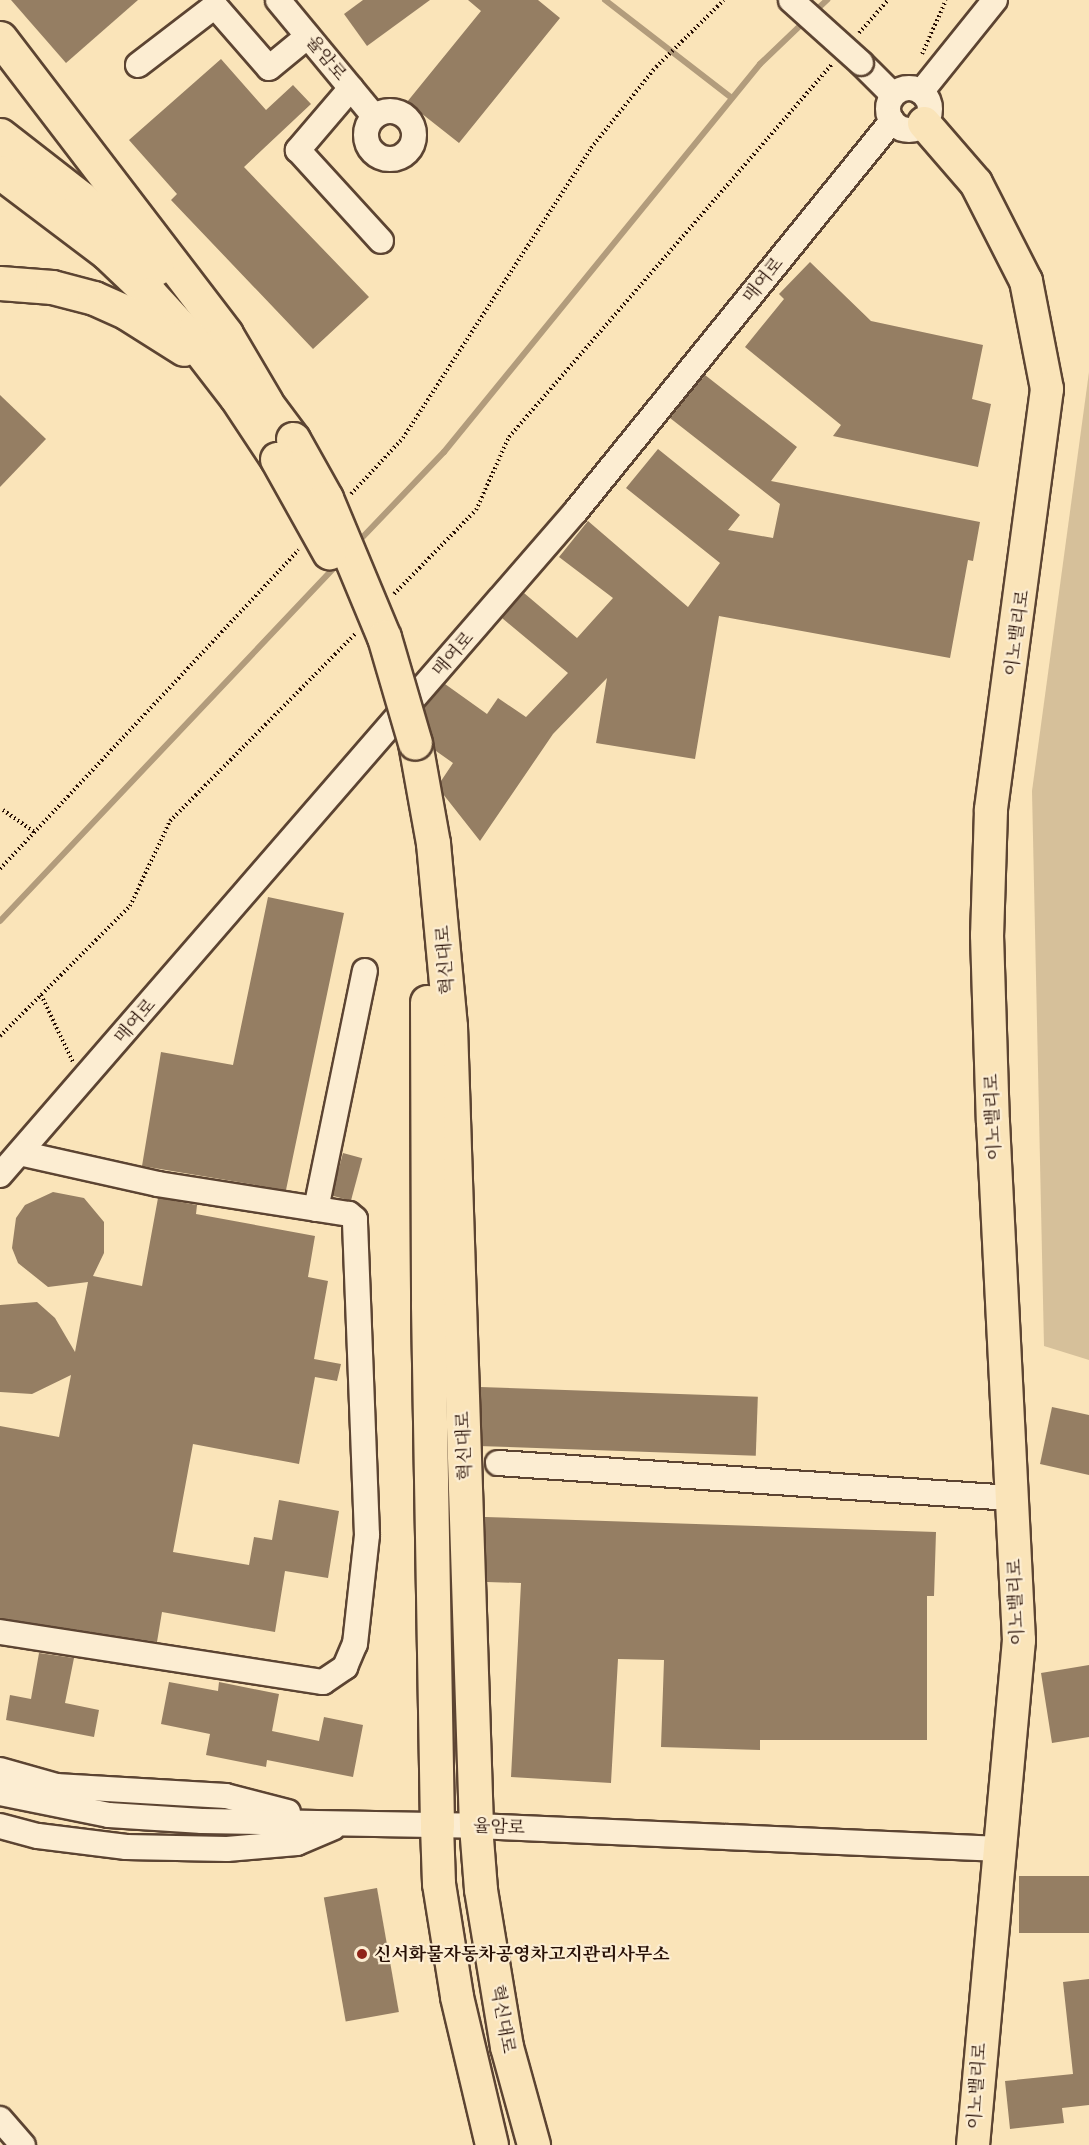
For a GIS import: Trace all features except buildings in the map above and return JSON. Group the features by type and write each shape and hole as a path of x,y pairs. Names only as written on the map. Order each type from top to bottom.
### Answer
{"highway":[{"path":"0,38 226,334 266,402 285,449"},
{"path":"0,135 81,198 173,285 266,402"},
{"path":"0,172 107,253 150,294 188,335 236,397 285,449 326,498 384,637 406,747 428,1007 428,1294 437,1826"},
{"path":"0,283 52,287 94,298 160,333 184,349 285,449"},
{"name":"혁신대로","path":"406,747 434,854 450,1026 476,1826"}],"main road":[{"name":"이노밸리로","path":"924,123 976,183 1026,281 1047,389 992,810 988,924 993,1122 1019,1640 973,2145"},
{"path":"437,1826 439,1884 457,1997 492,2145"},
{"name":"혁신대로","path":"476,1826 482,1890 507,2047 534,2145"}],"street":[{"name":"율암로","path":"278,0 374,116"},
{"path":"791,0 861,63 907,91 930,110 924,123 907,130 892,121 888,105 907,91 995,0"},
{"path":"138,66 215,6 269,68 308,36"},
{"path":"351,88 298,150 381,241"},
{"name":"매여로","path":"0,1175 576,511 892,121"},
{"path":"316,1209 365,971"},
{"path":"0,1632 323,1682 345,1667 355,1644 367,1535 358,1225 349,1214 158,1184 19,1153"},
{"path":"498,1463 1012,1498"},
{"path":"0,1770 56,1786 226,1797 344,1824"},
{"name":"율암로","path":"0,1793 109,1815 344,1824 476,1826 1000,1849"},
{"path":"0,1826 38,1836 126,1847 227,1849 297,1843 344,1824"},
{"path":"0,2119 23,2145"}],"path":[{"path":"346,498 403,438 591,148 656,67 724,0"},
{"path":"857,35 888,0"},
{"path":"907,91 946,0"},
{"path":"386,602 476,510 509,436 834,62"},
{"path":"0,869 306,542"},
{"path":"0,1036 130,906 170,821 362,627"},
{"path":"3,810 35,832"},
{"path":"41,995 82,1082"}],"shaded area":[{"path":"1089,372 1089,1360 1044,1346 1032,791"}],"waterway":[{"path":"605,0 732,98"},
{"path":"812,14 827,0"},
{"path":"357,543 444,452 760,64 805,21"},
{"path":"0,921 339,562"}],"place":[{"name":"신서화물자동차공영차고지관리사무소","path":"362,1954"}]}
